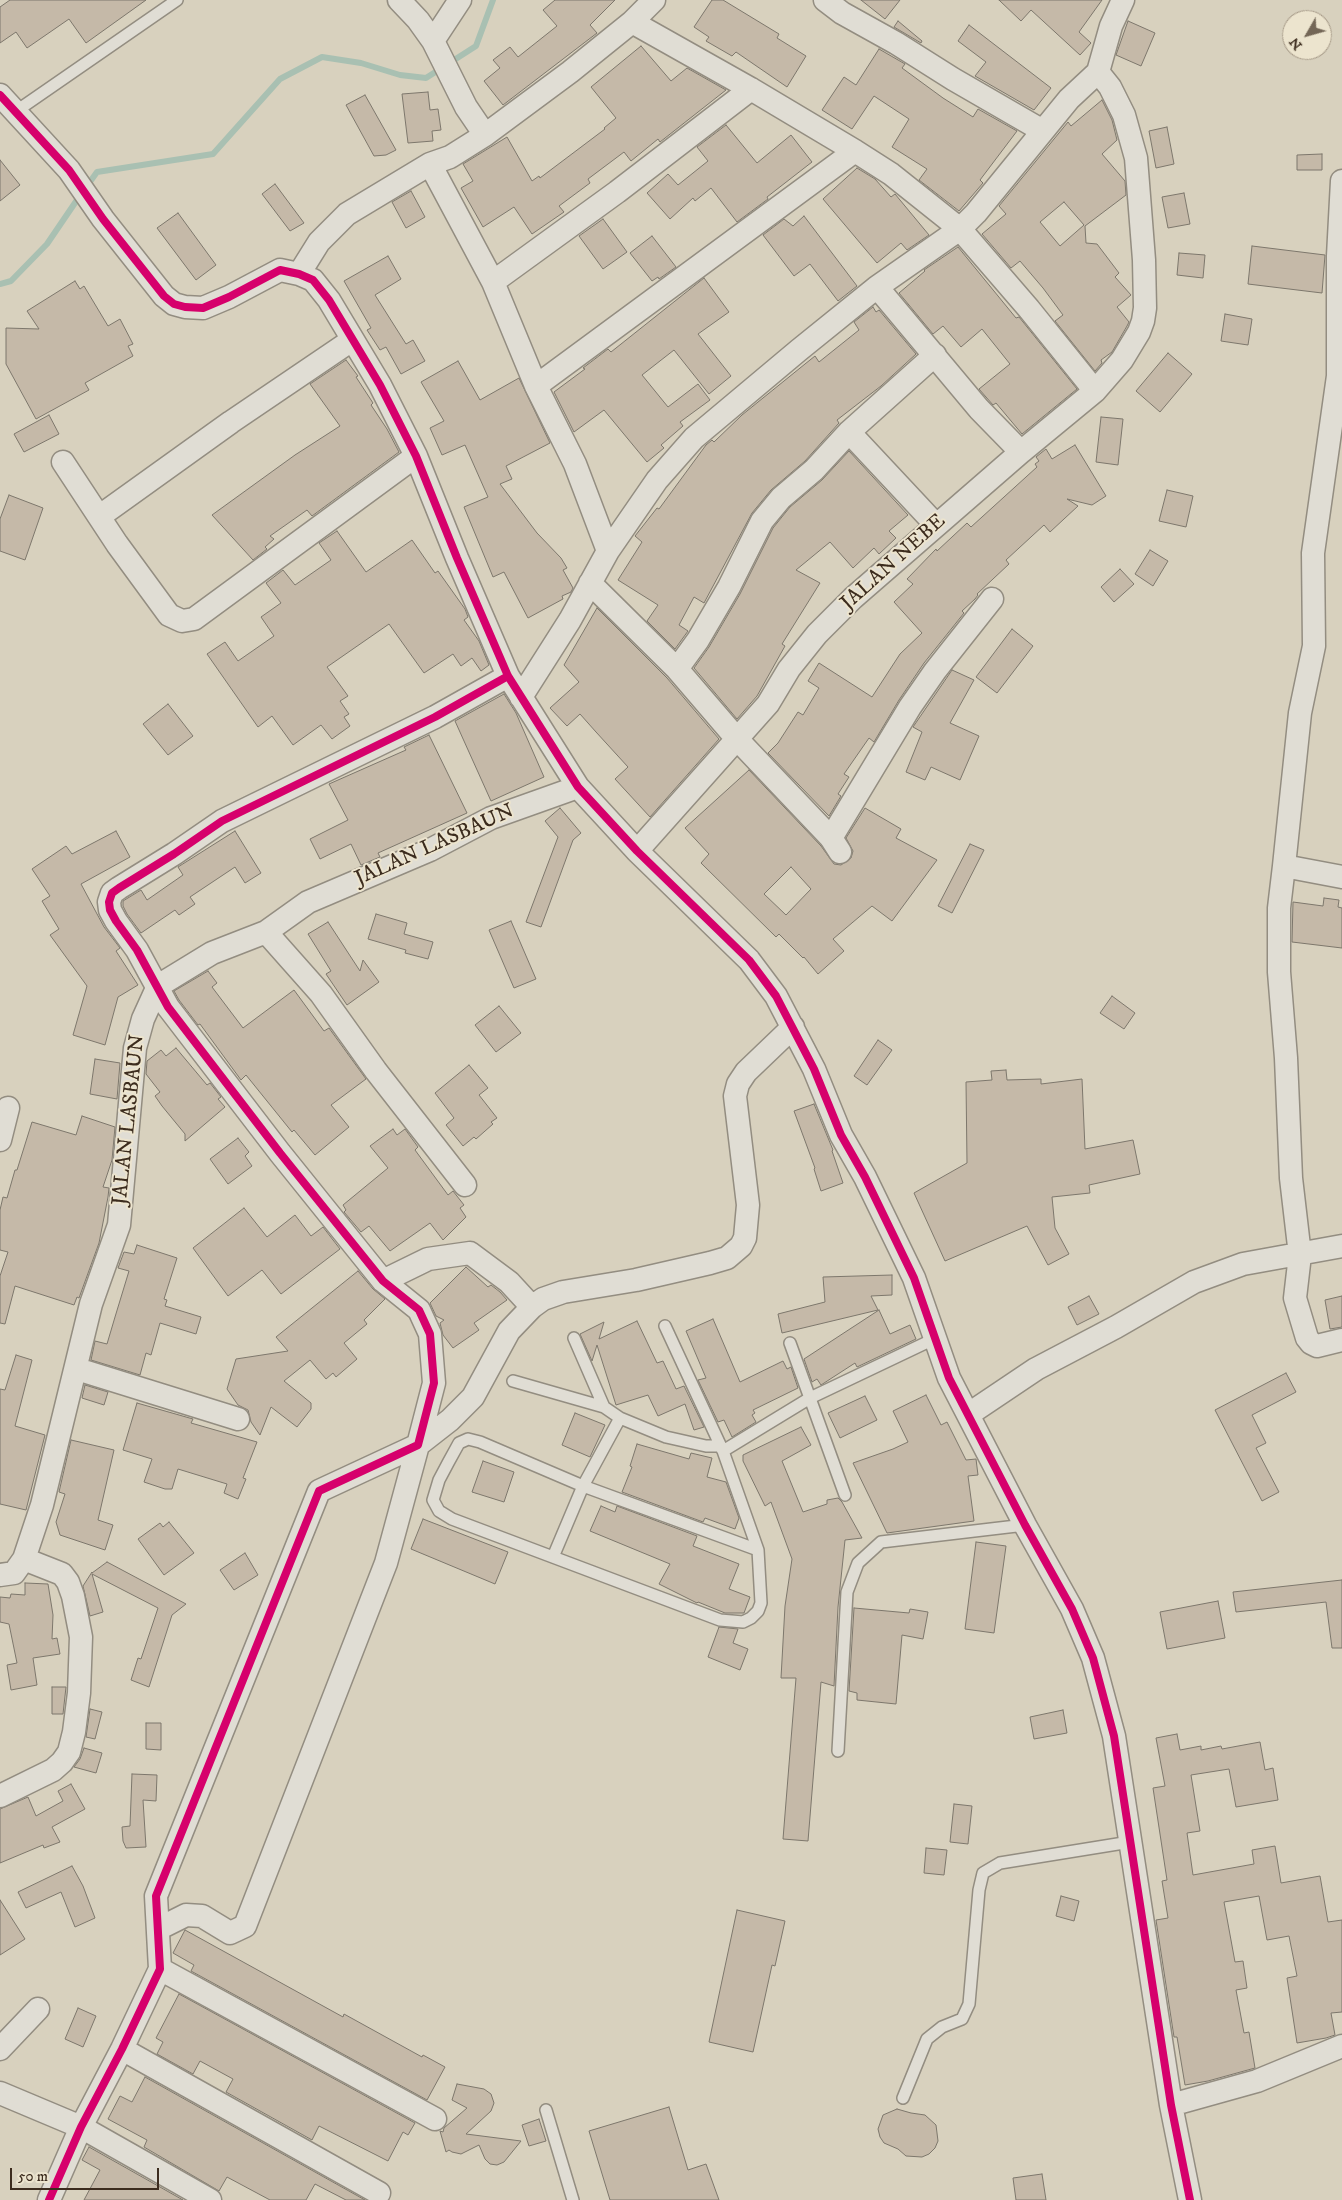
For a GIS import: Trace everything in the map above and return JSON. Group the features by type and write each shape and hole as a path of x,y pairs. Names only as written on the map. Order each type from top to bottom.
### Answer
{"street":[{"path":"399,0 418,20 438,50 466,107 485,135"},
{"path":"438,50 460,0"},
{"path":"299,274 319,242 347,214 430,164 450,157 485,135 570,72 632,22 654,0"},
{"path":"825,0 842,13 896,43 953,80 1043,131"},
{"path":"520,697 570,620 608,550 656,480 694,438 878,287 960,229 976,213 1069,99 1098,72 1111,26 1123,0"},
{"path":"632,22 751,89 891,174 960,229 1029,309 1095,391"},
{"name":"JALAN NEBE","path":"637,851 768,704 789,669 817,634 853,598 936,525 1095,391 1122,360 1139,332 1145,308 1136,158 1124,115 1110,87 1098,72"},
{"path":"493,282 617,192 751,89"},
{"path":"0,95 70,170 103,219 164,296 174,304 203,308 229,297 280,270 299,274 313,280 329,300 380,385 416,456 457,558 508,676 578,787 637,851 749,960 776,996 814,1069 840,1135 865,1178 914,1278 949,1378 1072,1609 1093,1658 1114,1736 1171,2105 1190,2200"},
{"path":"536,386 855,151"},
{"path":"430,164 493,282 536,386 575,464 608,550"},
{"path":"1342,181 1338,256 1338,376 1313,553 1314,646 1300,713 1279,908 1279,972 1291,1178 1300,1255 1295,1298 1307,1338 1311,1343 1317,1346 1342,1340"},
{"path":"878,287 979,409 1021,452"},
{"path":"100,516 231,422 352,340"},
{"path":"677,669 698,640 729,587 762,521 781,498 814,470 849,432 935,355"},
{"path":"849,432 936,525"},
{"path":"63,462 117,544 170,615 182,621 194,619 416,456"},
{"path":"590,583 677,669 737,739 836,845 910,707 934,671 992,599"},
{"path":"158,1929 186,1915 202,1916 230,1932 245,1926 386,1563 434,1383 430,1334 419,1310 384,1281 280,1153 168,1007 137,950 110,910 109,902 112,893 222,821 434,717 508,676"},
{"name":"JALAN LASBAUN","path":"24,1559 42,1505 92,1304 119,1225 135,1048 142,1019 158,986 212,953 266,932 308,902 430,850 491,818 578,787"},
{"path":"1284,866 1342,877"},
{"path":"266,932 321,994 376,1071 465,1185"},
{"path":"49,2200 81,2127 122,2049 160,1969 156,1896 319,1491 418,1445 450,1420 473,1397 509,1331 532,1306 543,1299 563,1292 645,1278 727,1258 736,1252 745,1238 748,1205 735,1096 738,1084 746,1072 793,1027"},
{"path":"0,1140 8,1108"},
{"path":"969,1414 1036,1369 1116,1328 1194,1282 1244,1264 1342,1246"},
{"path":"384,1281 428,1259 470,1253 509,1282 532,1306"},
{"path":"77,1369 238,1419"},
{"path":"0,1575 14,1573 24,1559 62,1574 68,1582 73,1596 81,1637 79,1693 68,1752 62,1762 53,1770 0,1796"},
{"path":"160,1969 435,2119"},
{"path":"0,2049 38,2009"},
{"path":"1171,2105 1257,2081 1342,2046"},
{"path":"122,2049 379,2193"},
{"path":"0,2093 81,2127 210,2200"}],"lane":[{"path":"15,112 177,0"},
{"path":"665,1326 723,1451 758,1550 761,1603 758,1611 743,1622 720,1620 452,1519 439,1511 434,1500 439,1480 459,1443 468,1439 480,1442 583,1486 758,1550"},
{"path":"574,1338 604,1407"},
{"path":"723,1451 810,1398 934,1339"},
{"path":"790,1343 845,1495"},
{"path":"513,1381 604,1407 620,1418 666,1437 706,1446 720,1446 723,1451"},
{"path":"553,1556 583,1486 620,1418"},
{"path":"838,1751 847,1592 858,1563 881,1542 1026,1525"},
{"path":"904,2098 927,2039 942,2028 962,2019 969,2004 979,1890 983,1873 1000,1863 1130,1842"},
{"path":"546,2110 573,2200"}],"building":[{"path":"10,0 146,0 86,43 69,19 27,48 16,32 0,43 0,7"},
{"path":"555,0 615,0 590,25 597,33 503,105 484,81 500,68 493,60 510,47 518,57 557,26 543,10"},
{"path":"712,0 723,0 779,34 777,38 806,56 787,87 736,52 732,56 706,41 709,37 694,27"},
{"path":"861,0 900,0 885,19"},
{"path":"999,0 1102,0 1079,32 1091,43 1080,55 1031,10 1021,21"},
{"path":"898,21 922,41 921,43 894,27"},
{"path":"1128,21 1155,33 1141,66 1116,55"},
{"path":"969,25 1051,88 1034,110 975,76 986,62 958,41"},
{"path":"641,46 671,81 687,68 726,90 660,142 658,139 631,161 624,152 588,179 590,183 559,206 564,212 532,234 514,207 483,227 461,188 473,181 463,164 507,137 532,181 539,176 540,178 605,129 616,118 591,87"},
{"path":"879,49 905,64 902,68 973,117 978,109 1017,131 980,180 983,183 959,211 919,180 927,169 892,147 909,119 874,96 852,129 822,110 844,77 856,85"},
{"path":"428,92 430,110 438,109 441,130 432,131 433,141 408,143 402,94"},
{"path":"365,95 396,150 386,155 374,156 346,105"},
{"path":"1102,100 1112,120 1117,140 1102,154 1125,181 1126,195 1085,226 1086,243 1097,244 1119,273 1115,277 1131,295 1117,307 1129,322 1112,352 1101,360 1102,363 1095,371 1055,321 1063,315 1043,288 1020,261 1011,268 982,234 1006,214 999,206 1068,122 1071,126","holes":["1064,202 1084,225 1060,246 1040,222"]},
{"path":"726,125 757,163 791,135 812,162 737,222 711,188 695,201 693,198 670,219 647,193 668,174 678,185 708,161 697,147"},
{"path":"1167,127 1174,164 1156,168 1149,131"},
{"path":"1322,154 1322,170 1297,170 1297,155"},
{"path":"0,160 20,185 0,201"},
{"path":"857,168 875,179 891,197 895,194 929,235 907,250 901,243 877,263 823,199"},
{"path":"275,184 304,223 290,231 262,194"},
{"path":"411,191 425,217 406,228 392,202"},
{"path":"1184,193 1190,224 1168,228 1162,197"},
{"path":"178,213 216,265 196,280 157,228"},
{"path":"804,216 857,286 838,301 810,264 794,276 763,235 784,219 793,226"},
{"path":"603,219 627,252 603,269 579,236"},
{"path":"652,236 676,267 659,279 658,277 652,281 630,253"},
{"path":"1252,246 1325,255 1322,293 1248,284"},
{"path":"958,247 1016,318 1019,317 1077,389 1022,434 996,403 993,405 979,389 1010,364 982,329 961,347 943,326 933,334 899,293 924,270"},
{"path":"1179,253 1205,255 1203,278 1177,275"},
{"path":"388,256 401,279 375,295 406,344 413,340 425,361 401,374 386,347 380,350 367,330 371,328 344,281"},
{"path":"704,278 729,312 698,334 731,376 709,394 674,350 642,375 668,407 698,384 710,400 680,422 683,426 661,445 664,448 647,462 604,410 574,432 554,392 608,349 611,352"},
{"path":"75,281 80,289 84,286 108,326 120,319 133,344 128,346 133,356 85,383 89,390 36,419 6,364 6,328 39,329 27,311"},
{"path":"873,307 876,312 879,310 916,354 881,386 837,420 839,423 805,461 771,490 752,513 704,603 694,597 679,625 688,631 675,649 647,621 658,605 618,580 642,542 635,536 657,508 659,509 706,445 712,440 714,442 742,415 815,356 819,362 859,330 854,322"},
{"path":"1225,314 1252,319 1248,345 1221,341"},
{"path":"1168,353 1192,374 1160,412 1136,391"},
{"path":"346,360 358,376 356,377 373,403 371,405 399,452 312,516 307,510 270,536 274,539 265,547 267,549 253,560 212,515 295,455 340,426 310,384"},
{"path":"458,361 480,400 519,378 550,443 506,466 512,479 500,484 537,533 561,558 567,568 563,570 573,588 571,592 562,596 563,599 528,618 504,572 493,577 464,507 488,497 465,445 442,455 430,428 444,421 421,382"},
{"path":"49,415 59,434 24,452 14,434"},
{"path":"1101,417 1123,419 1118,465 1096,462"},
{"path":"1075,445 1106,496 1092,505 1067,499 1078,506 1050,532 1044,525 1006,560 1009,564 962,611 964,613 924,663 874,742 869,738 844,774 849,777 838,794 841,796 829,816 768,753 778,743 798,712 803,715 819,688 808,681 819,663 872,697 900,654 922,633 894,602 913,584 907,579 936,549 937,551 967,523 971,527 1037,467 1035,464 1039,461 1036,457 1046,449 1052,459"},
{"path":"849,451 908,515 889,531 896,538 879,554 874,548 853,568 830,542 796,570 820,583 782,644 785,646 757,696 737,719 694,668 709,647 740,594 773,528 790,507 822,480"},
{"path":"1167,490 1193,496 1186,527 1159,521"},
{"path":"9,495 43,508 25,560 0,551 0,519"},
{"path":"337,531 366,572 412,540 435,573 438,571 465,609 468,617 464,620 479,641 489,665 481,671 472,658 461,666 453,654 424,673 389,624 327,667 348,696 340,701 349,714 344,717 350,726 332,739 321,725 293,745 272,716 258,727 207,654 225,642 238,661 274,636 261,617 281,603 266,583 283,570 295,585 331,560 319,543"},
{"path":"1150,550 1168,561 1153,586 1135,574"},
{"path":"1120,569 1134,584 1114,602 1101,587"},
{"path":"597,608 667,678 719,739 650,817 615,779 628,767 580,714 567,726 550,708 579,682 564,665"},
{"path":"1012,629 1033,646 997,693 976,677"},
{"path":"952,670 974,680 950,723 979,736 960,780 931,767 925,780 906,772 922,732 913,727"},
{"path":"504,694 516,713 544,777 491,801 455,721"},
{"path":"168,704 193,736 168,755 143,724"},
{"path":"429,735 467,813 378,853 380,857 361,865 351,844 320,859 310,839 348,820 329,784 406,750 404,747"},
{"path":"749,770 821,846 834,864 841,865 851,858 853,851 846,838 865,808 901,829 896,838 937,860 892,921 872,906 833,939 844,951 818,974 804,957 779,934 776,937 701,863 709,854 685,828","holes":["791,867 811,889 786,915 764,894"]},
{"path":"560,808 581,833 573,840 541,927 526,922 558,837 545,821"},
{"path":"116,831 130,857 81,884 104,927 120,948 116,951 138,985 118,997 105,1045 73,1035 87,986 50,935 59,929 42,901 50,896 32,869 66,846 72,854"},
{"path":"235,831 261,873 245,883 235,867 190,897 195,904 179,915 175,910 141,933 127,914 123,901 141,890 147,900 183,875 178,867"},
{"path":"970,844 984,850 952,913 938,906"},
{"path":"1324,898 1339,900 1338,907 1342,908 1342,948 1292,942 1293,902 1323,906"},
{"path":"376,914 407,923 404,934 433,942 428,959 405,953 406,950 368,939"},
{"path":"511,921 536,979 514,988 489,930"},
{"path":"328,922 360,971 363,960 379,982 347,1005 326,974 331,971 308,934"},
{"path":"208,971 217,983 212,987 243,1028 294,990 324,1031 329,1028 366,1079 331,1105 349,1127 315,1155 294,1130 292,1132 246,1075 241,1080 200,1024 198,1025 179,1000 174,991"},
{"path":"1112,996 1135,1013 1124,1029 1100,1013"},
{"path":"499,1006 521,1033 496,1052 475,1025"},
{"path":"878,1040 892,1050 867,1085 854,1076"},
{"path":"176,1048 207,1085 210,1083 221,1097 218,1099 225,1107 185,1141 185,1134 155,1096 160,1092 146,1074 147,1061 161,1050 166,1056"},
{"path":"95,1059 120,1063 117,1099 90,1094"},
{"path":"469,1065 488,1088 479,1095 497,1118 476,1139 474,1137 463,1146 446,1125 454,1118 435,1093"},
{"path":"1006,1070 1007,1080 1041,1079 1041,1084 1082,1079 1085,1149 1133,1140 1140,1174 1089,1185 1090,1193 1052,1197 1055,1228 1069,1254 1048,1265 1027,1226 945,1261 914,1193 967,1163 966,1082 992,1080 991,1071"},
{"path":"814,1104 833,1150 843,1183 821,1191 815,1168 794,1111"},
{"path":"82,1116 115,1127 112,1160 103,1187 109,1188 99,1243 79,1298 77,1297 74,1305 15,1286 5,1324 0,1323 0,1276 8,1252 0,1250 0,1210 3,1197 7,1198 32,1122 76,1135"},
{"path":"393,1129 397,1135 405,1129 418,1147 415,1150 448,1195 453,1191 464,1205 460,1208 466,1217 443,1240 430,1223 390,1251 369,1226 361,1232 344,1212 346,1210 343,1205 388,1168 370,1146"},
{"path":"238,1138 249,1152 245,1156 252,1166 228,1184 210,1159"},
{"path":"244,1208 267,1237 295,1215 311,1236 323,1227 340,1249 281,1294 262,1270 228,1296 193,1248"},
{"path":"137,1245 177,1258 164,1299 167,1300 165,1306 201,1317 196,1334 160,1323 151,1355 146,1353 140,1375 91,1360 95,1341 107,1344 129,1271 118,1268 124,1252 134,1254"},
{"path":"466,1267 488,1287 491,1285 500,1292 507,1300 474,1323 479,1330 453,1348 443,1335 440,1323 444,1320 436,1316 430,1303"},
{"path":"358,1271 373,1289 385,1299 364,1320 367,1324 344,1343 357,1359 336,1377 333,1373 326,1379 310,1360 284,1381 311,1403 311,1409 297,1427 271,1407 260,1435 251,1422 248,1410 238,1405 227,1389 236,1359 288,1351 276,1337"},
{"path":"892,1275 892,1295 871,1296 878,1310 782,1333 778,1314 825,1302 823,1277"},
{"path":"1089,1296 1099,1314 1077,1325 1068,1307"},
{"path":"1342,1296 1342,1327 1330,1329 1325,1300"},
{"path":"879,1310 890,1334 910,1325 916,1339 857,1367 855,1363 821,1385 817,1379 812,1382 804,1359"},
{"path":"713,1319 740,1382 783,1361 787,1369 791,1367 798,1388 753,1410 755,1413 752,1415 756,1422 732,1437 724,1420 718,1422 698,1380 706,1378 686,1331"},
{"path":"637,1321 657,1363 663,1361 676,1389 684,1386 704,1427 694,1430 685,1404 658,1416 648,1395 616,1405 597,1345 592,1361 580,1334 604,1322 599,1339"},
{"path":"16,1355 32,1360 15,1426 45,1435 26,1510 0,1504 0,1389 5,1390"},
{"path":"1286,1373 1296,1392 1252,1415 1266,1443 1256,1448 1279,1492 1262,1501 1215,1410"},
{"path":"85,1385 108,1392 104,1405 82,1398"},
{"path":"926,1395 941,1425 947,1422 966,1460 976,1459 978,1475 968,1476 974,1521 887,1533 853,1463 908,1442 893,1411"},
{"path":"865,1396 877,1420 840,1438 828,1413"},
{"path":"137,1403 193,1419 191,1423 257,1442 243,1478 246,1479 238,1499 224,1493 227,1484 178,1469 172,1489 165,1489 144,1482 152,1459 123,1450"},
{"path":"575,1413 605,1425 590,1457 562,1445"},
{"path":"801,1427 811,1445 782,1461 803,1512 827,1504 827,1500 838,1498 862,1538 845,1540 838,1607 834,1686 821,1682 808,1841 783,1839 796,1678 781,1678 785,1606 792,1559 771,1502 765,1506 743,1461 743,1455"},
{"path":"71,1440 114,1450 98,1520 113,1525 105,1550 60,1535 56,1522 65,1494 59,1492"},
{"path":"637,1444 689,1459 691,1453 712,1458 707,1477 726,1482 739,1518 735,1529 705,1518 703,1522 622,1492 632,1467 630,1466"},
{"path":"483,1461 514,1472 504,1502 472,1492"},
{"path":"601,1506 615,1512 617,1506 697,1536 693,1546 739,1564 729,1589 750,1597 744,1613 725,1613 697,1603 659,1584 670,1564 590,1531"},
{"path":"423,1519 508,1552 495,1584 411,1549"},
{"path":"169,1522 194,1553 164,1575 138,1539 160,1523 163,1527"},
{"path":"976,1542 1006,1546 994,1633 965,1629"},
{"path":"245,1553 258,1575 234,1590 220,1570"},
{"path":"107,1562 186,1604 172,1615 149,1687 131,1680 138,1658 141,1659 158,1608 92,1574 103,1612 90,1616 83,1586 92,1572"},
{"path":"1342,1580 1342,1648 1332,1648 1326,1602 1236,1612 1233,1592"},
{"path":"25,1583 48,1584 53,1615 52,1639 57,1638 60,1654 33,1658 37,1685 11,1690 7,1665 17,1663 9,1624 0,1622 0,1597 10,1598 11,1594 25,1595"},
{"path":"1218,1601 1225,1638 1167,1649 1160,1612"},
{"path":"854,1608 909,1613 910,1609 928,1612 923,1639 902,1635 896,1704 857,1700 857,1693 849,1691"},
{"path":"719,1627 738,1629 733,1643 748,1649 740,1670 708,1657"},
{"path":"52,1687 66,1687 63,1714 52,1714"},
{"path":"90,1709 102,1712 95,1739 86,1737"},
{"path":"1063,1710 1067,1733 1034,1739 1030,1717"},
{"path":"146,1723 161,1723 161,1750 146,1749"},
{"path":"1177,1734 1180,1750 1201,1746 1201,1750 1221,1746 1222,1749 1260,1742 1265,1770 1273,1768 1278,1800 1236,1807 1229,1769 1191,1775 1200,1831 1187,1833 1193,1875 1254,1864 1252,1850 1275,1846 1281,1883 1320,1876 1328,1922 1342,1920 1342,2012 1331,2013 1335,2035 1297,2043 1287,1978 1297,1976 1289,1936 1267,1940 1259,1896 1224,1902 1235,1962 1243,1961 1247,1988 1236,1990 1244,2033 1249,2032 1255,2068 1208,2081 1185,2085 1177,2037 1174,2037 1156,1920 1168,1918 1162,1881 1167,1880 1153,1788 1165,1786 1156,1738"},
{"path":"84,1748 102,1753 96,1773 74,1767 80,1759"},
{"path":"132,1774 157,1775 156,1801 143,1800 146,1847 126,1848 123,1841 122,1827 130,1826"},
{"path":"71,1784 85,1809 52,1827 60,1842 44,1848 43,1845 0,1863 0,1809 28,1797 36,1816 63,1801 58,1791"},
{"path":"954,1804 972,1806 968,1844 950,1842"},
{"path":"926,1848 947,1850 944,1875 924,1873"},
{"path":"72,1866 83,1886 95,1918 75,1927 61,1892 26,1908 18,1892"},
{"path":"1061,1896 1079,1901 1074,1921 1056,1916"},
{"path":"0,1900 25,1939 0,1955"},
{"path":"737,1910 785,1921 775,1966 772,1965 753,2052 709,2042"},
{"path":"185,1930 343,2017 344,2014 422,2057 423,2055 445,2067 427,2100 191,1971 194,1965 173,1953"},
{"path":"179,1994 415,2123 408,2135 403,2132 388,2161 319,2126 312,2140 226,2092 233,2079 200,2061 193,2074 157,2054 163,2042 156,2038"},
{"path":"78,2008 96,2016 83,2047 65,2039"},
{"path":"145,2077 365,2200 346,2200 315,2184 306,2200 270,2200 227,2177 219,2191 144,2147 147,2140 108,2119 120,2096 132,2102"},
{"path":"457,2084 484,2089 491,2094 494,2103 491,2111 466,2134 521,2141 504,2162 497,2165 490,2164 485,2159 479,2145 461,2154 449,2150 446,2152 440,2131 443,2132 444,2128 467,2108 452,2100"},
{"path":"669,2107 688,2170 706,2164 719,2200 610,2200 589,2131"},
{"path":"897,2109 925,2115 936,2125 938,2141 935,2148 929,2154 922,2157 906,2156 898,2149 884,2143 878,2129 883,2115"},
{"path":"539,2119 546,2141 529,2146 522,2125"},
{"path":"89,2147 183,2200 84,2200 100,2170 82,2160"},
{"path":"1042,2174 1046,2200 1016,2200 1013,2178"}],"waterway":[{"path":"87,186 97,172 213,154 280,79 322,57 361,63 400,75 426,78 476,46 493,0"},
{"path":"0,284 11,281 47,244 81,194"}],"cycle path":[{"path":"0,95 69,170 103,219 164,296 174,304 203,308 229,297 280,270 299,274 313,280 329,300 380,385 416,456 457,558 508,676 578,787 637,851 749,960 776,996 814,1069 841,1135 865,1177 914,1278 949,1378 1025,1525 1072,1609 1093,1658 1114,1736 1171,2105 1190,2200"},
{"path":"49,2200 81,2127 122,2049 160,1969 156,1896 319,1491 418,1445 434,1383 430,1334 419,1310 383,1281 280,1153 168,1007 137,950 116,921 110,910 109,902 112,893 222,821 435,717 508,676"}]}
